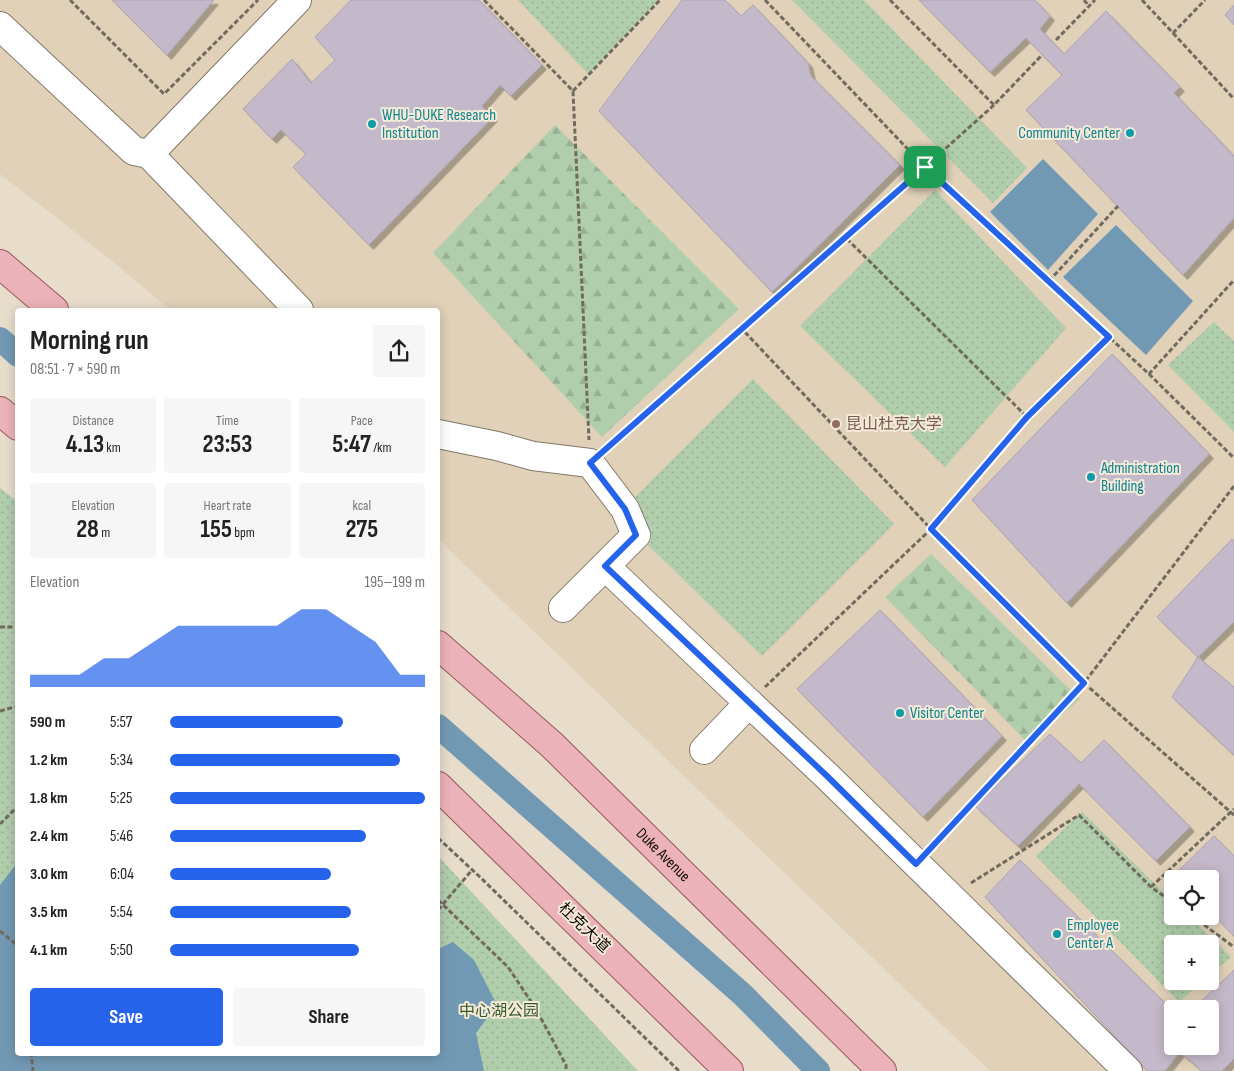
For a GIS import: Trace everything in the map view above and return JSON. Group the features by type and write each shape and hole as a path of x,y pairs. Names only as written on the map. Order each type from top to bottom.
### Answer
{"main road":[{"path":"0,264 52,308"},
{"path":"0,411 15,424"},
{"name":"Duke Avenue","path":"440,648 552,745 882,1071"},
{"name":"杜克大道","path":"440,788 729,1071"}],"street":[{"path":"149,154 297,0"},
{"path":"0,26 134,151 149,154 297,308"},
{"path":"440,434 497,446 533,456 590,463 625,509 636,535 563,608"},
{"path":"605,566 827,776 1128,1071"},
{"path":"704,750 749,702"}],"path":[{"path":"70,0 164,94 258,0"},
{"path":"484,0 573,91 590,463"},
{"path":"573,91 660,0"},
{"path":"765,0 925,167 1149,374 1234,458"},
{"path":"890,0 994,105"},
{"path":"1084,0 1089,6"},
{"path":"1056,40 1095,0"},
{"path":"1142,0 1234,99"},
{"path":"1172,32 1205,0"},
{"path":"590,463 994,105 1041,56"},
{"path":"1049,282 1118,206"},
{"path":"845,237 1027,417"},
{"path":"1149,374 1234,280"},
{"path":"742,329 931,529 1084,683 1233,812 1152,887"},
{"path":"749,702 931,529 1027,417 1109,337"},
{"path":"916,864 1084,683 1234,486"},
{"path":"0,627 15,627"},
{"path":"0,711 15,707"},
{"path":"0,824 15,809"},
{"path":"950,896 1079,814 1152,887 1164,896"},
{"path":"440,840 679,1071"},
{"path":"440,908 472,870"},
{"path":"440,902 508,967 536,1008 566,1065 566,1071"},
{"path":"1204,925 1234,947"},
{"path":"0,931 15,944"},
{"path":"31,1056 33,1071"}],"shaded area":[{"name":"昆山杜克大学","path":"0,0 1234,0 1234,1071 990,1071 440,541 440,308 168,308 111,260 0,174"}],"green space":[{"path":"518,0 659,0 588,74"},
{"path":"792,0 864,0 1027,168 993,203"},
{"path":"555,125 739,309 602,437 433,253"},
{"path":"935,190 1066,328 945,467 800,326"},
{"path":"1214,322 1234,341 1234,432 1168,365"},
{"path":"753,379 894,524 762,656 617,515"},
{"name":"中心湖公园","path":"0,488 15,500 15,1056 440,1056 440,858 638,1071 0,1071"},
{"path":"931,554 1080,699 1029,744 885,597"},
{"path":"1082,812 1164,893 1164,925 1198,925 1208,935 1164,935 1164,987 1036,856"},
{"path":"1219,945 1231,957 1219,967"},
{"path":"1167,990 1193,990 1181,1000 1177,1000"}],"water":[{"path":"1043,159 1098,214 1048,270 990,212"},
{"path":"1116,225 1193,301 1146,355 1063,277"},
{"path":"15,866 15,1056 440,1056 440,948 453,942 474,960 497,1005 476,1033 484,1071 0,1071 0,885"}],"building":[{"path":"112,0 214,0 167,55"},
{"name":"WHU-DUKE Research Institution","path":"351,0 479,0 542,65 511,96 500,85 482,106 493,117 369,245 293,167 306,154 281,130 272,139 243,109 292,59 311,83 335,60 315,37"},
{"path":"682,0 725,0 741,16 753,5 808,63 811,76 900,165 772,292 599,111"},
{"name":"Community Center","path":"919,0 1035,0 1050,16 1040,29 1064,54 1106,11 1180,87 1174,93 1234,156 1234,218 1183,275 1026,110 1062,75 1026,38 990,72"},
{"path":"1234,5 1234,25 1225,15"},
{"name":"Administration Building","path":"1112,354 1209,454 1067,603 972,500"},
{"path":"1232,539 1234,541 1234,622 1198,657 1157,617"},
{"name":"Visitor Center","path":"880,610 1002,736 923,817 797,689"},
{"path":"1198,657 1234,687 1234,755 1172,697"},
{"path":"1050,734 1081,763 1104,740 1190,827 1156,861 1079,784 1018,846 975,806"},
{"path":"1214,836 1234,856 1234,936 1219,920 1219,870 1179,870"},
{"name":"Employee Center A","path":"1020,860 1164,1002 1164,1055 1178,1055 1165,1071 1147,1071 985,897"},
{"name":"Employee Center A","path":"1234,970 1234,1059 1222,1071 1202,1071 1183,1055 1219,1055 1219,1000 1202,1000 1213,990 1219,990 1219,984"}],"waterway":[{"path":"0,339 15,352"},
{"path":"440,728 743,995 818,1071"}],"place":[{"name":"WHU-DUKE Research Institution","path":"372,124"},
{"name":"Community Center","path":"1130,133"},
{"name":"昆山杜克大学","path":"836,424"},
{"name":"Administration Building","path":"1091,477"},
{"name":"Visitor Center","path":"900,713"},
{"name":"Employee Center A","path":"1057,934"}],"route":[{"path":"925,167 1109,337 1027,417 931,529 1084,683 916,864 827,776 605,566 636,535 625,509 590,463 925,167"}]}
